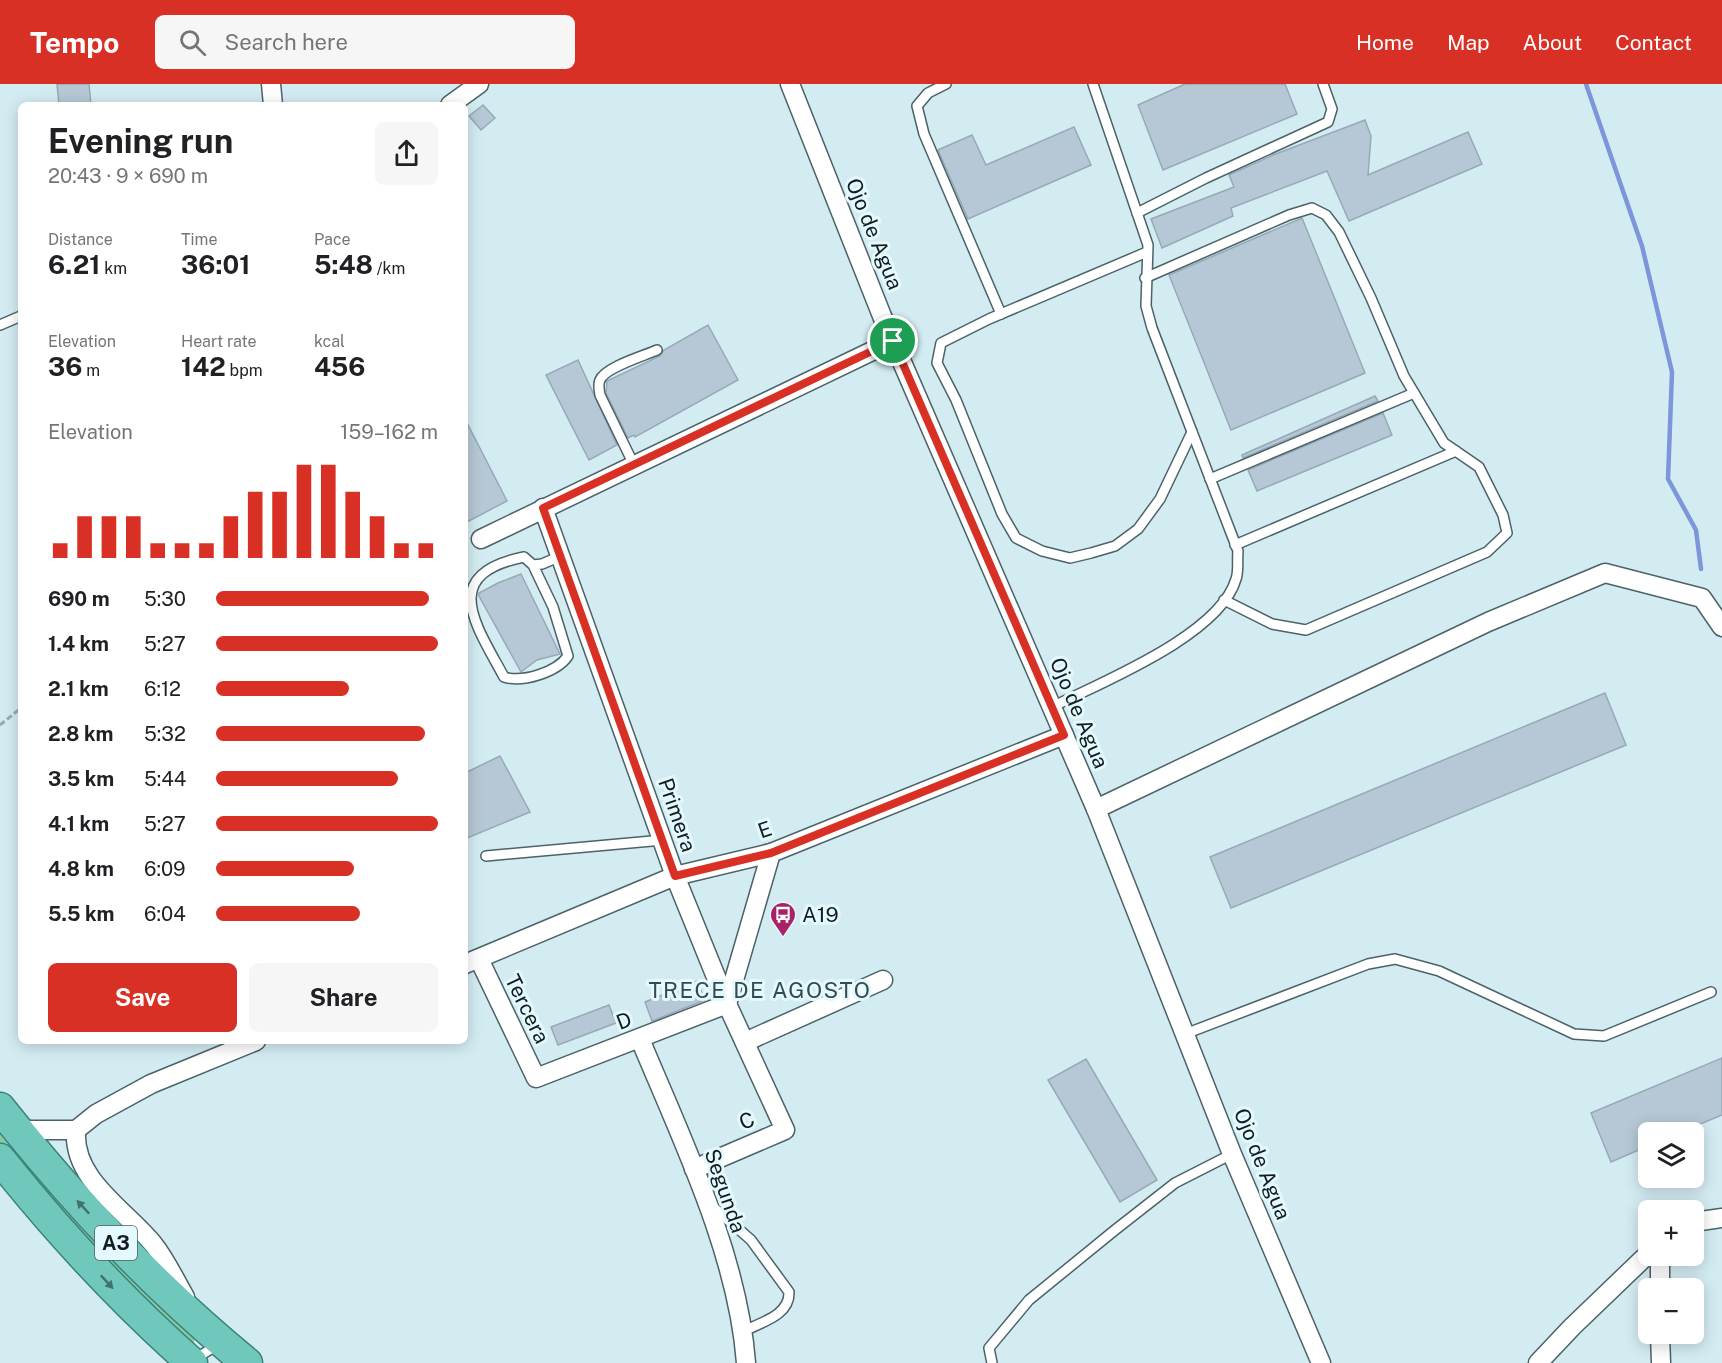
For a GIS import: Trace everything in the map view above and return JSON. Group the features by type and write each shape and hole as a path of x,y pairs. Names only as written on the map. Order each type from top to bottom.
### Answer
{"highway":[{"name":"A3","path":"9,1119 59,1182 138,1267 212,1335 247,1363"},
{"name":"A3","path":"0,1159 35,1203 113,1289 190,1363"}],"street":[{"path":"271,84 273,102"},
{"path":"454,102 479,84"},
{"name":"Ojo de Agua","path":"790,84 893,341 1096,809 1232,1154 1321,1363"},
{"path":"481,539 893,341"},
{"name":"Primera","path":"543,508 675,876 727,1004 785,1130"},
{"path":"1096,809 1488,622 1605,573 1702,598 1722,627"},
{"name":"E","path":"472,961 675,876 771,853 1064,735"},
{"path":"727,1004 771,853"},
{"name":"Tercera","path":"472,961 536,1078"},
{"path":"745,1042 883,980"},
{"name":"D","path":"536,1078 727,1004"},
{"name":"Segunda","path":"640,1039 694,1169 736,1293 744,1331 747,1363"},
{"path":"212,1335 155,1246 82,1168 75,1147 76,1130 96,1114 151,1084 249,1044"},
{"path":"9,1119 76,1130"},
{"name":"C","path":"694,1169 785,1130"},
{"path":"1704,1221 1722,1218"},
{"path":"1538,1363 1638,1264"},
{"path":"1660,1344 1660,1363"}],"lane":[{"path":"946,84 928,93 917,106 924,134 1001,314"},
{"path":"1052,707 1185,638 1207,621 1224,600 1236,579 1238,551 1146,306 1145,278 1148,245 1093,84"},
{"path":"1137,213 1206,178 1328,122 1332,109 1323,84"},
{"path":"1145,278 1289,215 1312,208 1326,215 1339,232 1414,393 1444,443 1479,467 1503,515 1507,532 1487,552 1306,630 1272,624 1224,600"},
{"path":"1147,252 1001,314 941,343 937,363 956,400 1002,514 1016,538 1042,551 1070,558 1115,546 1138,529 1160,499 1192,432"},
{"path":"0,325 18,317"},
{"path":"634,465 600,395 600,378 608,370 657,350"},
{"path":"1210,479 1414,393"},
{"path":"1235,545 1456,451"},
{"path":"533,565 554,607 568,656 563,663 514,681 504,677 484,639 470,606 471,587 477,577 506,560 524,557 533,565 542,564 561,556"},
{"path":"486,856 663,840"},
{"path":"1185,1034 1368,964 1395,959 1439,971 1574,1034 1604,1036 1711,992"},
{"path":"992,1363 989,1348 1029,1300 1175,1183 1232,1154"},
{"path":"705,1200 736,1224 751,1240 789,1292 786,1308 744,1331"},
{"path":"190,1363 212,1335"}],"path":[{"path":"0,724 18,710"}],"green space":[{"path":"0,1129 195,1336 193,1347 139,1296 0,1145"}],"building":[{"path":"57,84 89,84 91,102 59,102"},
{"path":"1185,84 1285,84 1297,114 1163,170 1138,105"},
{"path":"483,105 495,118 481,130 469,116"},
{"path":"1365,120 1371,136 1368,175 1468,132 1482,164 1349,221 1327,171 1231,208 1233,216 1162,248 1151,219 1234,187 1229,175 1273,155"},
{"path":"1074,127 1091,165 968,219 938,150 972,135 986,165"},
{"path":"1302,218 1365,373 1231,430 1169,275"},
{"path":"708,325 738,380 635,437 634,435 628,438 606,393 607,381 660,356 664,350"},
{"path":"578,360 617,445 589,460 546,375"},
{"path":"1375,396 1378,401 1243,458 1242,455"},
{"path":"1383,413 1392,435 1257,491 1248,470"},
{"path":"468,425 507,501 468,521"},
{"path":"521,574 560,654 537,660 521,672 479,593"},
{"path":"1605,693 1626,745 1231,908 1210,857"},
{"path":"500,756 530,812 468,838 468,772"},
{"path":"697,981 705,1000 652,1021 645,1002"},
{"path":"609,1005 616,1023 558,1045 551,1027"},
{"path":"1722,1058 1722,1115 1704,1122 1638,1122 1638,1150 1611,1162 1591,1113"},
{"path":"1086,1059 1157,1180 1120,1202 1048,1080"}],"waterway":[{"path":"1586,84 1642,246 1672,372 1668,479 1696,530 1701,569"}],"place":[{"name":"A19","path":"783,938"}],"district":[{"name":"TRECE DE AGOSTO","path":"760,990"}],"route":[{"path":"893,341 1064,735 771,853 675,876 543,508 893,341"}]}
